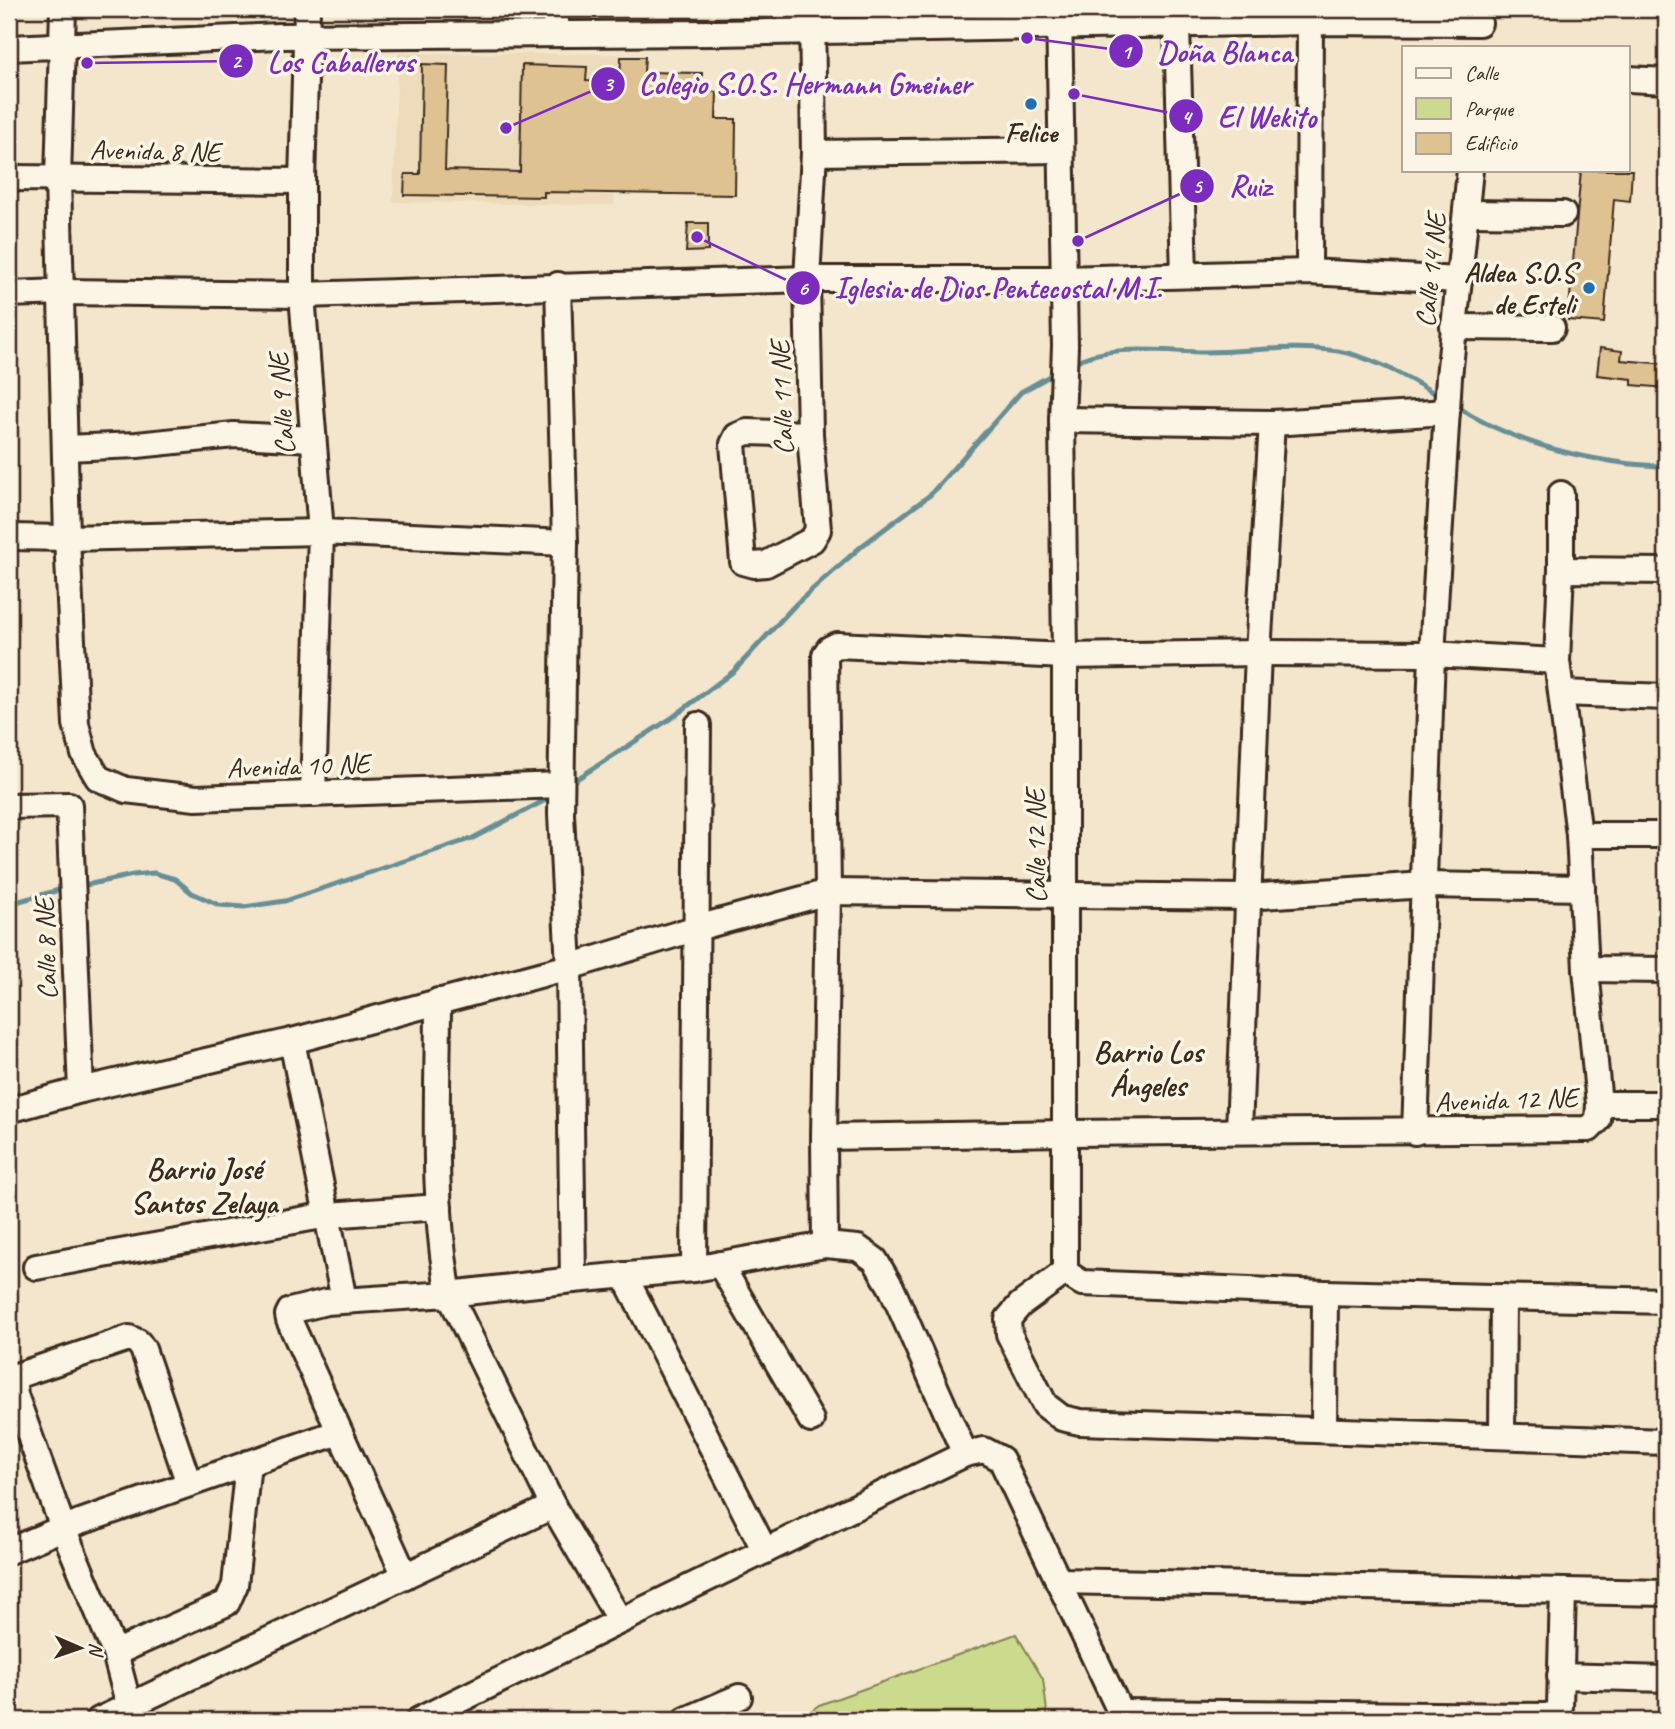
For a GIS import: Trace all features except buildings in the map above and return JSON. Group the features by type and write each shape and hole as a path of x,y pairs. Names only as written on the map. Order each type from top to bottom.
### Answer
{"street":[{"path":"63,9 58,178 67,538"},
{"name":"Calle 9 NE","path":"307,9 302,295 321,531 313,794"},
{"path":"555,9 556,34"},
{"path":"9,48 307,36 773,31 812,19 1059,17 1177,26 1310,15 1479,26"},
{"path":"1309,272 1310,15"},
{"name":"Calle 12 NE","path":"1059,17 1065,346 1062,409 1065,656 1065,1272"},
{"name":"Calle 11 NE","path":"810,434 747,432 737,436 733,444 743,562 766,564 812,540 818,530 810,434 807,278 814,153 812,19"},
{"path":"1177,26 1184,275"},
{"path":"1630,79 1666,81"},
{"path":"814,153 1061,150"},
{"name":"Calle 14 NE","path":"1415,1132 1432,654 1449,377 1470,172"},
{"name":"Avenida 8 NE","path":"9,178 302,181"},
{"path":"1467,213 1563,214"},
{"path":"9,294 62,292 302,295 807,278 1064,279 1309,272 1459,280"},
{"path":"558,285 565,543 561,814 569,967 573,1280"},
{"path":"1453,327 1552,328"},
{"path":"1062,409 1272,423 1447,409"},
{"path":"1239,1131 1258,653 1272,423"},
{"path":"65,448 137,445 234,435 313,439"},
{"path":"1561,494 1557,661 1579,835 1586,969 1599,1104"},
{"path":"9,537 67,538 321,531 565,543"},
{"name":"Avenida 10 NE","path":"67,538 76,724 84,754 99,778 126,790 196,797 313,794 561,775"},
{"path":"1561,570 1666,571"},
{"path":"825,1245 828,892 825,655 829,649 837,645 1065,656 1432,654 1557,661"},
{"path":"1562,693 1666,697"},
{"path":"694,1269 698,725"},
{"name":"Calle 8 NE","path":"9,806 69,805 80,1090"},
{"path":"1579,835 1666,835"},
{"path":"9,1110 80,1090 292,1041 569,967 828,892 1247,897 1425,885 1582,888"},
{"path":"1586,969 1666,970"},
{"path":"438,1001 439,1207 443,1264 449,1294 553,1506 620,1621"},
{"path":"292,1041 344,1300"},
{"name":"Avenida 12 NE","path":"1415,1132 1589,1129 1598,1120 1599,1104 1666,1104"},
{"path":"824,1137 1239,1131 1415,1132"},
{"path":"36,1268 328,1215 439,1207"},
{"path":"405,1576 288,1315 290,1311 344,1300 449,1294 694,1269 825,1245 858,1248 875,1260 891,1287 965,1454"},
{"path":"720,1264 811,1420"},
{"path":"1666,1301 1325,1293 1082,1283 1065,1272 1020,1305 1008,1319 1009,1334 1045,1405 1062,1418 1080,1422 1666,1442"},
{"path":"624,1275 765,1551"},
{"path":"1324,1429 1325,1293"},
{"path":"1502,1436 1503,1297"},
{"path":"129,1706 115,1653 64,1528 15,1395 13,1377 129,1338 138,1342 143,1349 189,1484"},
{"path":"9,1550 64,1528 339,1432"},
{"path":"419,1720 965,1454 984,1450 1001,1459 1122,1716 1555,1714 1559,1707 1563,1591"},
{"path":"115,1653 227,1604 235,1585 248,1463"},
{"path":"99,1720 553,1506"},
{"path":"1058,1581 1666,1593"},
{"path":"1560,1676 1666,1679"},
{"path":"685,1720 739,1697"}],"shaded area":[{"path":"398,53 619,54 614,205 393,202"}],"green space":[{"path":"1016,1634 1043,1679 1048,1720 799,1720 819,1705"}],"waterway":[{"path":"1073,363 1087,357 1120,351 1320,349 1351,354 1377,363 1439,396"},
{"path":"569,784 673,717 734,671 796,604 863,545 930,495 1021,392 1055,373"},
{"path":"1454,405 1493,427 1556,450 1601,460 1666,467"},
{"path":"86,885 154,873 175,879 192,893 219,905 244,907 285,901 473,838 553,796"},
{"path":"9,904 66,888"}],"place":[{"name":"Doña Blanca","path":"1027,38"},
{"name":"Los Caballeros","path":"87,63"},
{"name":"El Wekito","path":"1074,94"},
{"name":"Felice","path":"1031,104"},
{"name":"Colegio S.O.S. Hermann Gmeiner","path":"506,128"},
{"name":"Iglesia de Dios Pentecostal M.I.","path":"697,237"},
{"name":"Ruiz","path":"1078,241"},
{"name":"Aldea S.O.S de Esteli","path":"1589,288"}],"district":[{"name":"Barrio Los Ángeles","path":"1148,1069"},
{"name":"Barrio José Santos Zelaya","path":"204,1186"}]}
